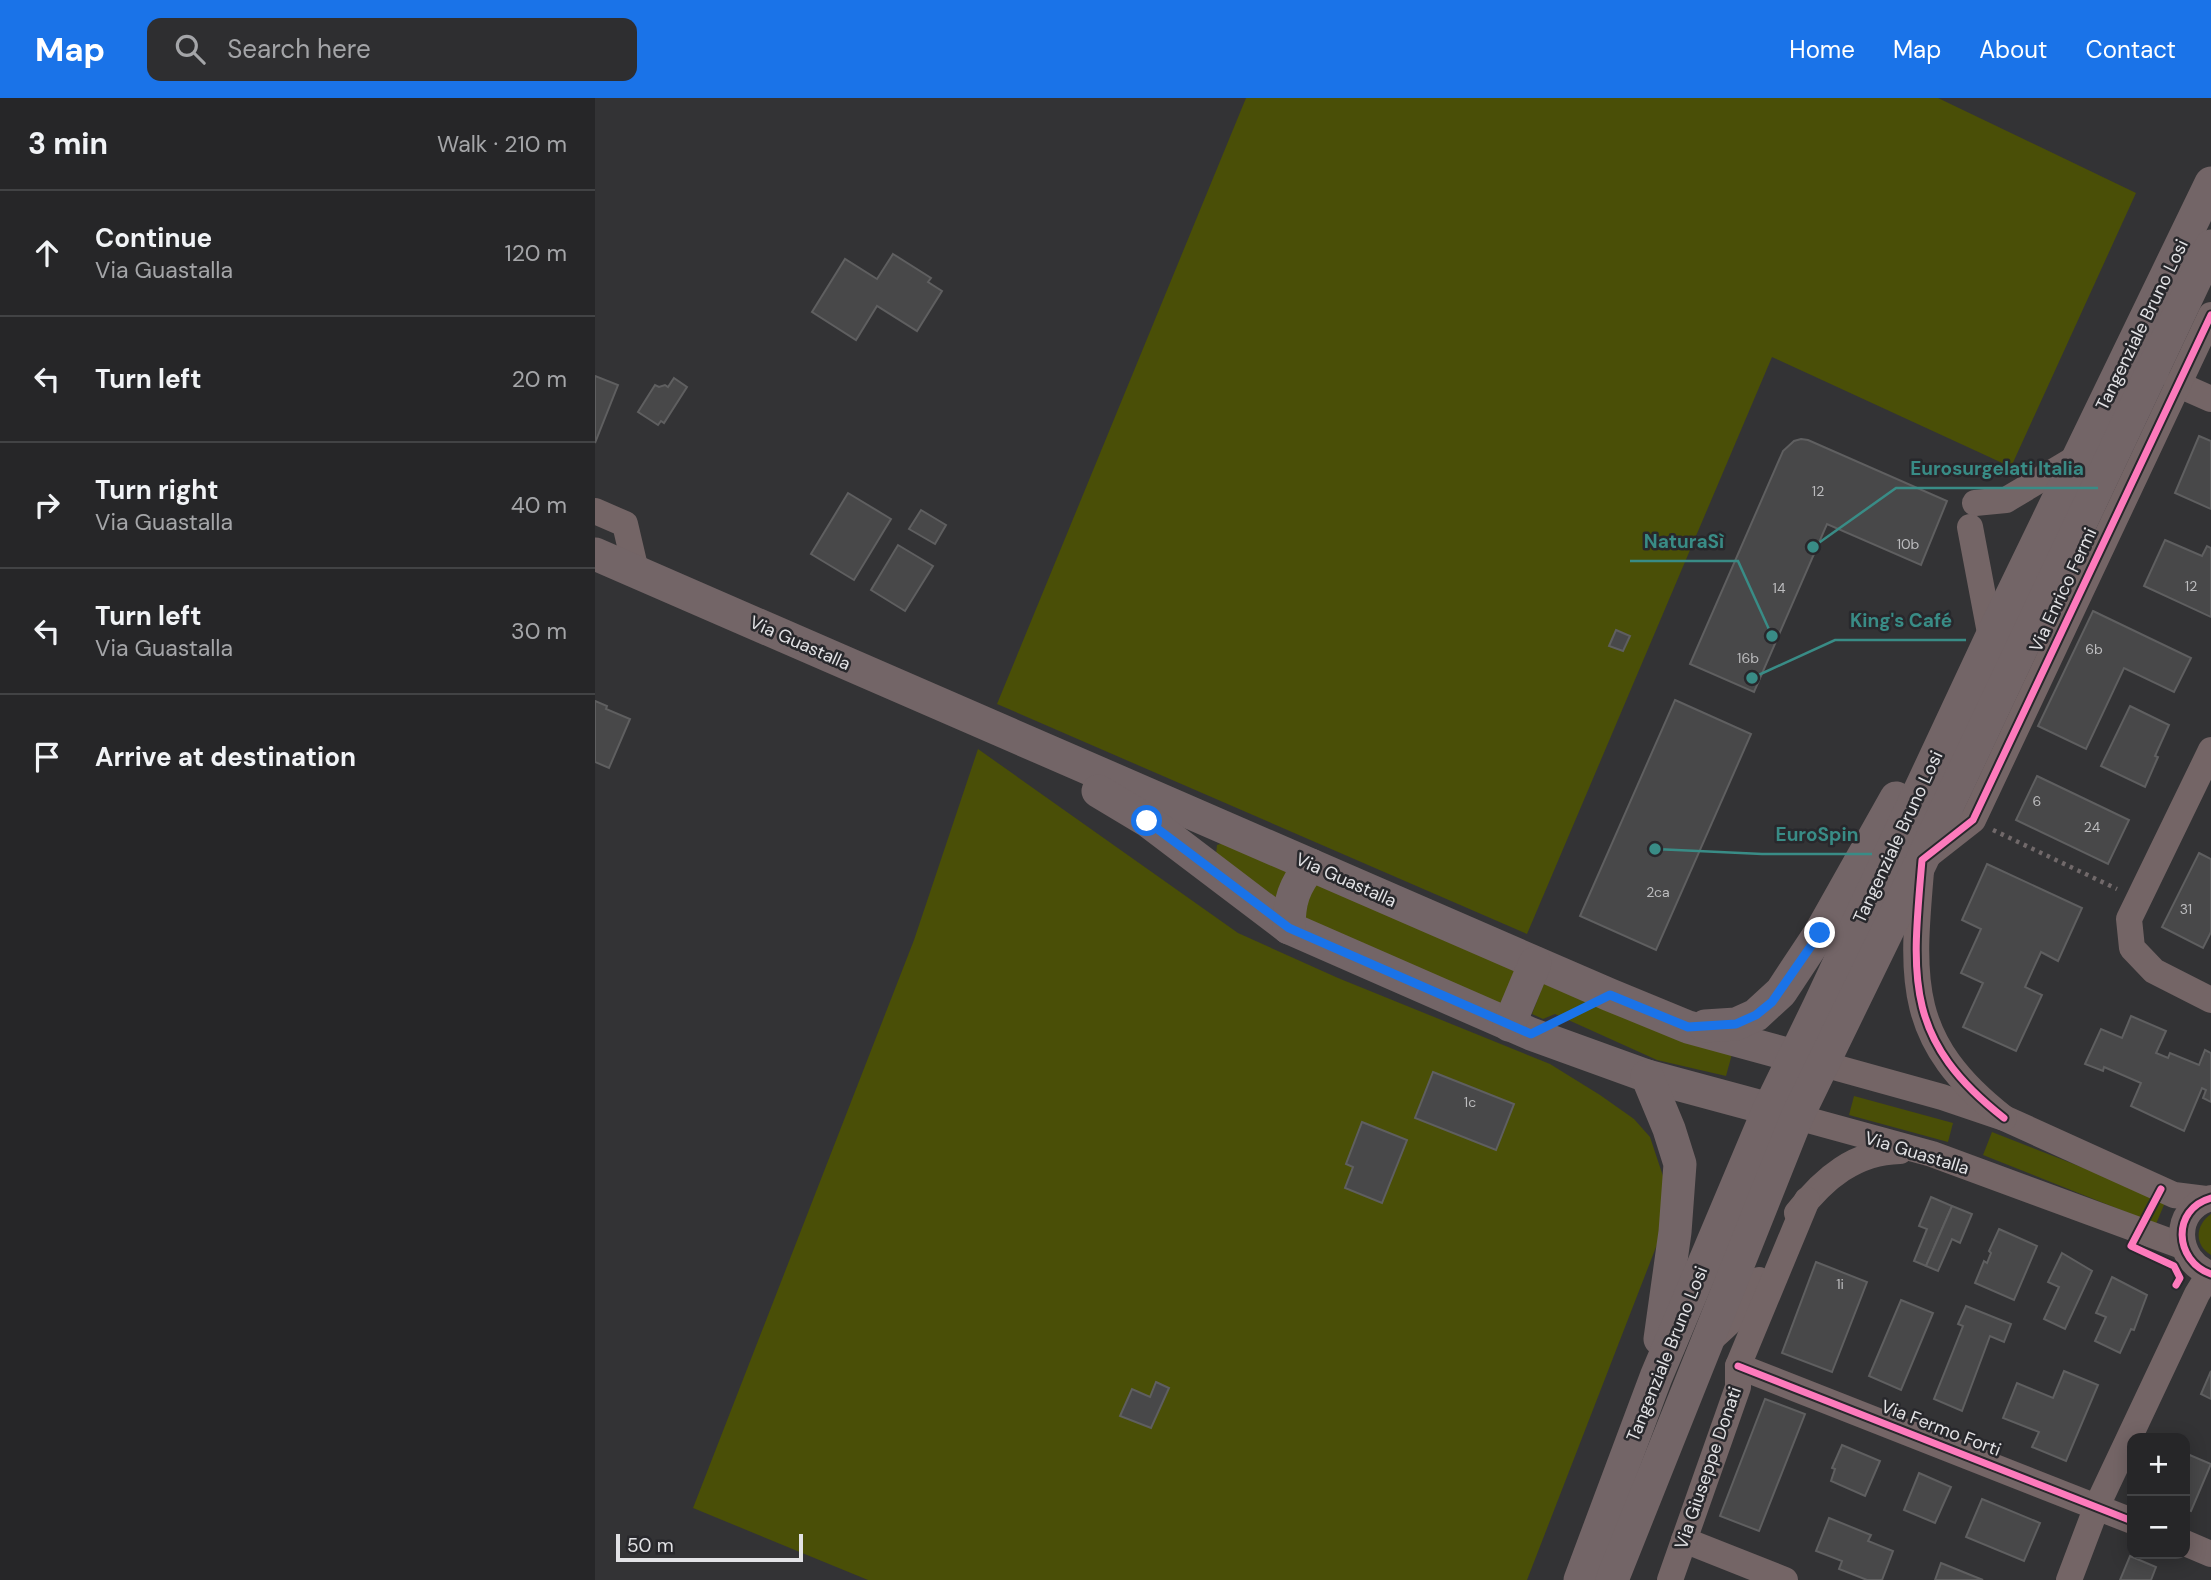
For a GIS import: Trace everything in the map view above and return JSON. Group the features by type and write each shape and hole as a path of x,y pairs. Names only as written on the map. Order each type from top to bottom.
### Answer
{"main road":[{"name":"Tangenziale Bruno Losi","path":"1809,1060 1946,735 2211,183"},
{"name":"Tangenziale Bruno Losi","path":"1580,1580 1656,1377 1809,1060 1921,860 2211,246"},
{"name":"Via Guastalla","path":"595,554 1688,1027 1809,1060"},
{"name":"Via Guastalla","path":"1005,732 1147,821 1289,928 1509,1025 1647,1076 1783,1113"},
{"name":"Via Guastalla","path":"1688,1027 1736,1024 1756,1015 1781,992 1820,933 1890,805 1946,735"},
{"path":"1289,928 1289,908 1297,881 1311,865"},
{"path":"1509,1025 1535,963"},
{"path":"1647,1076 1669,1129 1679,1164 1675,1231 1656,1377"},
{"name":"Tangenziale Bruno Losi","path":"1612,1580 1705,1344 1783,1113"}],"street":[{"name":"Via Enrico Fermi","path":"1921,860 1973,820 2211,315"},
{"path":"2177,384 2211,398"},
{"path":"1991,638 1973,515 2006,500 2078,457"},
{"path":"595,511 625,524 636,571"},
{"path":"2211,750 2129,919 2132,948 2154,971 2211,1000"},
{"path":"1921,860 1916,932 1917,988 1921,1009 1936,1046 1959,1077 2004,1118"},
{"name":"Via Guastalla","path":"1809,1060 1943,1097 2004,1118 2174,1195 2209,1199"},
{"name":"Via Guastalla","path":"1783,1113 1932,1154 2182,1246"},
{"path":"1705,1344 1747,1304 1780,1237 1807,1200 1826,1180 1845,1165 1874,1153 1899,1151 1932,1154"},
{"path":"2069,1580 2097,1506 2197,1294 2210,1274 2192,1263 2182,1246 2181,1234 2188,1213 2209,1199"},
{"name":"Via Giuseppe Donati","path":"1670,1580 1738,1387 1738,1366 1807,1200"},
{"name":"Via Fermo Forti","path":"1738,1366 2127,1519"},
{"path":"1684,1540 1785,1580"},
{"path":"2190,1545 2211,1554"}],"path":[{"path":"1973,820 2138,899"}],"green space":[{"path":"1246,98 1938,98 2136,193 2011,467 1772,357 1527,934 997,704"},
{"path":"978,749 1238,933 1338,978 1550,1064 1634,1119 1650,1137 1664,1179 1663,1229 1527,1580 868,1580 693,1508 914,940"},
{"path":"1229,841 1294,871 1278,902 1216,855 1217,845"},
{"path":"1311,881 1518,968 1500,1011 1304,922"},
{"path":"1544,983 1732,1054 1726,1076 1657,1060 1555,1014 1543,1019 1532,1014"},
{"path":"1854,1096 1953,1123 1948,1142 1849,1115"},
{"path":"1992,1132 2166,1200 2156,1224 1983,1155"},
{"path":"2211,1214 2211,1255 2199,1241 2199,1229"}],"building":[{"path":"893,254 931,278 928,282 942,291 917,331 877,306 856,340 812,312 845,259 877,279"},
{"path":"595,376 618,385 595,443"},
{"path":"674,378 687,387 664,423 661,421 658,425 638,412 655,385 668,387"},
{"path":"2199,436 2211,441 2211,509 2175,493"},
{"path":"1801,439 1947,501 1921,565 1827,524 1754,692 1690,664 1783,451 1794,441"},
{"path":"848,493 891,519 854,580 811,554"},
{"path":"921,510 946,525 935,544 909,529"},
{"path":"2165,540 2202,556 2207,546 2211,548 2211,617 2144,586"},
{"path":"898,545 933,566 905,611 871,590"},
{"path":"2093,611 2191,658 2174,692 2124,668 2086,749 2038,726"},
{"path":"1616,630 1630,636 1623,651 1609,646"},
{"path":"1675,700 1751,734 1656,950 1580,916"},
{"path":"595,701 630,719 609,768 595,762"},
{"path":"2130,706 2169,725 2145,787 2101,766"},
{"path":"2037,776 2129,820 2108,864 2016,820"},
{"path":"2199,853 2211,859 2211,932 2203,948 2162,927"},
{"path":"1987,864 2082,908 2058,961 2041,952 2025,987 2042,995 2016,1051 1963,1027 1983,983 1961,973 1981,929 1962,920"},
{"path":"2131,1016 2166,1031 2156,1053 2168,1058 2170,1053 2199,1065 2205,1050 2211,1053 2211,1102 2203,1098 2206,1090 2202,1088 2184,1131 2131,1106 2141,1083 2104,1067 2103,1071 2085,1064 2101,1029 2122,1038"},
{"path":"1433,1072 1514,1104 1496,1150 1415,1118"},
{"path":"1362,1122 1407,1140 1382,1203 1345,1188 1353,1167 1346,1164"},
{"path":"1931,1197 1952,1206 1926,1266 1914,1261 1927,1229 1919,1226"},
{"path":"1952,1206 1972,1214 1960,1243 1952,1239 1938,1271 1926,1266"},
{"path":"1999,1229 2037,1246 2014,1300 1975,1283 1984,1261 1987,1263 1991,1253 1989,1251"},
{"path":"2062,1253 2092,1271 2065,1329 2044,1319 2059,1287 2048,1282"},
{"path":"1816,1262 1867,1282 1832,1372 1782,1353"},
{"path":"2112,1277 2147,1295 2134,1330 2131,1329 2120,1353 2095,1341 2106,1317 2096,1313"},
{"path":"1901,1300 1933,1313 1901,1390 1869,1376"},
{"path":"1966,1306 2011,1324 2004,1342 1990,1336 1962,1411 1934,1399 1963,1326 1958,1324"},
{"path":"2064,1371 2098,1385 2066,1461 2032,1447 2039,1432 2003,1418 2017,1383 2053,1398"},
{"path":"2211,1371 2211,1399 2201,1394"},
{"path":"1156,1382 1169,1388 1151,1428 1120,1416 1132,1389 1150,1397"},
{"path":"1765,1399 1805,1414 1759,1531 1720,1516"},
{"path":"1842,1445 1880,1461 1865,1496 1831,1481 1835,1469 1832,1468"},
{"path":"2190,1455 2211,1464 2190,1511"},
{"path":"1919,1473 1951,1487 1935,1523 1904,1510"},
{"path":"1982,1499 2040,1523 2024,1561 1966,1537"},
{"path":"1829,1518 1871,1535 1868,1541 1893,1551 1882,1580 1867,1580 1839,1569 1842,1561 1816,1551"},
{"path":"2129,1559 2137,1559 2156,1567 2151,1580 2120,1580"},
{"path":"1941,1563 1983,1580 1935,1580"}],"cycle path":[{"path":"2004,1118 1971,1089 1947,1061 1931,1032 1921,1003 1916,939 1922,860 1973,820 2211,315"},
{"path":"2161,1189 2131,1246 2174,1266 2180,1278 2176,1285"},
{"path":"2211,1198 2198,1204 2189,1213 2182,1235 2190,1258 2211,1274"},
{"path":"1738,1366 2127,1519"}],"place":[{"name":"Eurosurgelati Italia","path":"1813,547"},
{"name":"NaturaSì","path":"1772,636"},
{"name":"King's Café","path":"1752,678"},
{"name":"EuroSpin","path":"1655,849"}],"route":[{"path":"1147,821 1289,928 1531,1034 1610,995 1688,1027 1736,1024 1756,1015 1772,1002 1820,933"}]}
